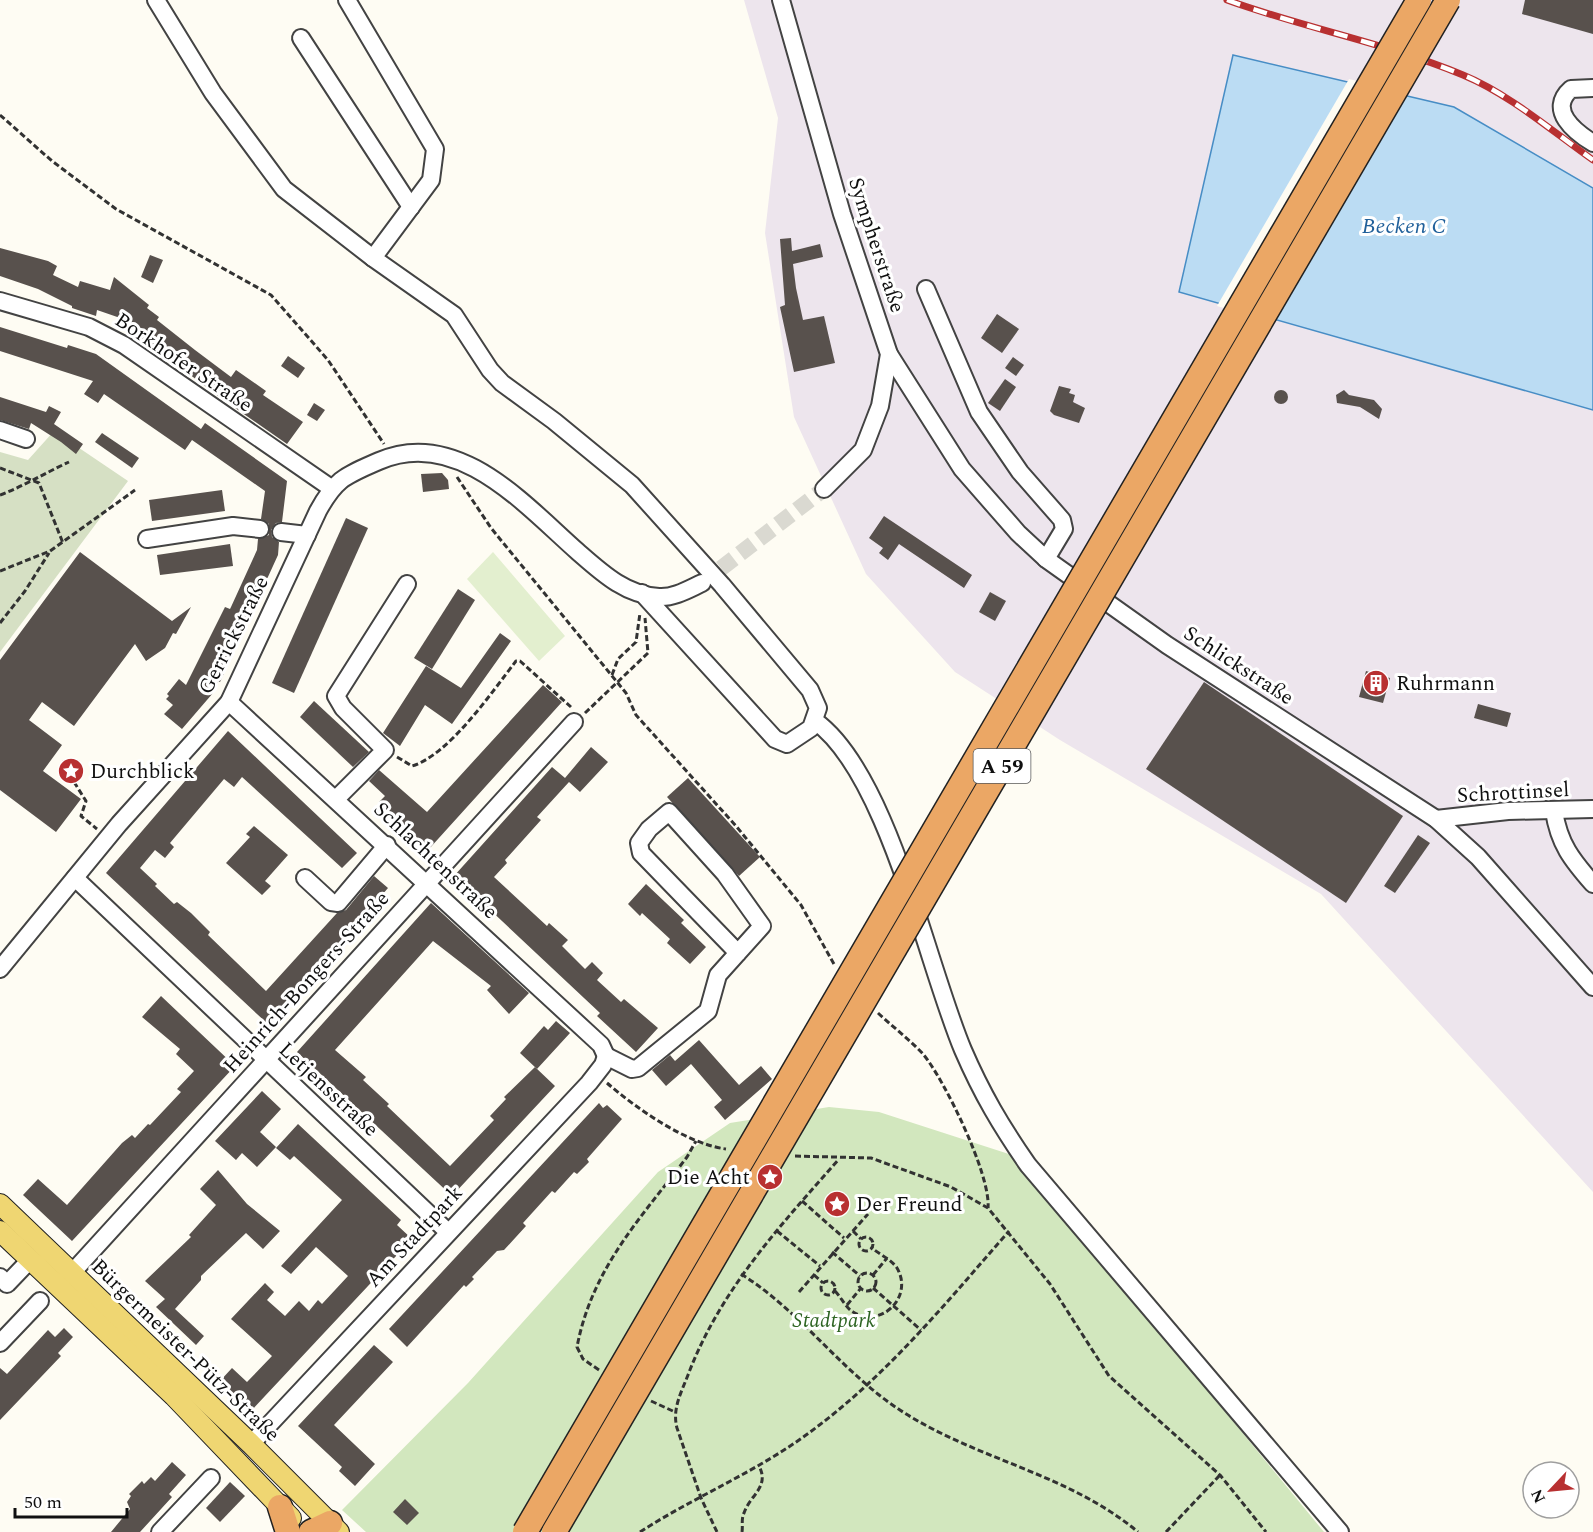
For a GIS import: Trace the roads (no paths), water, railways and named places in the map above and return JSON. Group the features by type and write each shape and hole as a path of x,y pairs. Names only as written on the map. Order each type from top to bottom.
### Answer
{"highway":[{"name":"A 59","path":"525,1532 1419,0"},
{"name":"A 59","path":"554,1532 1448,0"},
{"path":"280,1507 288,1532"}],"main road":[{"name":"Bürgermeister-Pütz-Straße","path":"0,1204 251,1444 326,1530"},
{"name":"Bürgermeister-Pütz-Straße","path":"0,1231 174,1396 304,1532"}],"street":[{"path":"156,0 213,93 284,189 373,258 454,315 490,370 502,383 554,421 632,485 722,585 810,690 818,708 815,722 795,741 787,744 775,739 642,593"},
{"path":"347,0 435,149 431,180 373,258"},
{"name":"Sympherstraße","path":"781,0 842,214 889,354 880,406 863,450 824,489"},
{"path":"301,38 411,207"},
{"path":"1593,88 1571,89 1562,101 1561,110 1567,122 1593,144"},
{"path":"926,289 979,412 1020,472 1062,520 1064,530 1046,559"},
{"name":"Borkhofer Straße","path":"0,300 89,327 124,345 331,488"},
{"name":"Schlickstraße","path":"889,354 962,469 1004,519 1046,559 1167,645 1436,819 1478,857 1593,987"},
{"path":"0,430 26,439"},
{"name":"Gerrickstraße","path":"0,969 107,838 230,702 307,535 331,488 345,476 390,456 440,455 464,461 511,492 605,575 622,587 642,593"},
{"path":"147,539 233,526 260,529"},
{"path":"281,532 307,535"},
{"path":"642,593 660,597 679,594 702,583"},
{"path":"336,799 385,750 343,708 336,696 407,584"},
{"name":"Schlachtenstraße","path":"230,702 427,882 601,1046 606,1056"},
{"name":"Heinrich-Bongers-Straße","path":"71,1274 577,719"},
{"path":"815,722 829,732 861,776 893,849 959,1040 992,1112 1028,1165 1340,1532"},
{"name":"Schrottinsel","path":"1436,819 1508,811 1593,809"},
{"path":"1554,811 1558,835 1574,862 1593,884"},
{"path":"606,1056 632,1069 644,1064 708,1011 718,975 738,953 762,926 725,874 669,812 649,829 639,843 641,853 738,953"},
{"path":"305,878 331,902 338,903 387,845"},
{"name":"Letjensstraße","path":"75,878 448,1232"},
{"name":"Am Stadtpark","path":"251,1444 597,1074 606,1056"},
{"path":"0,1277 7,1284 30,1260"},
{"path":"0,1343 40,1300"},
{"path":"160,1532 211,1478"}],"water":[{"name":"Becken C","path":"1233,55 1454,107 1593,188 1593,410 1179,292"}],"tunnel":[{"path":"702,583 824,489"}],"railway":[{"path":"1227,0 1404,54 1463,75 1514,103 1593,160"}],"place":[{"name":"Ruhrmann","path":"1376,683"},
{"name":"Durchblick","path":"71,771"},
{"name":"Die Acht","path":"770,1177"},
{"name":"Der Freund","path":"837,1204"}],"park label":[{"name":"Stadtpark","path":"834,1320"}]}
